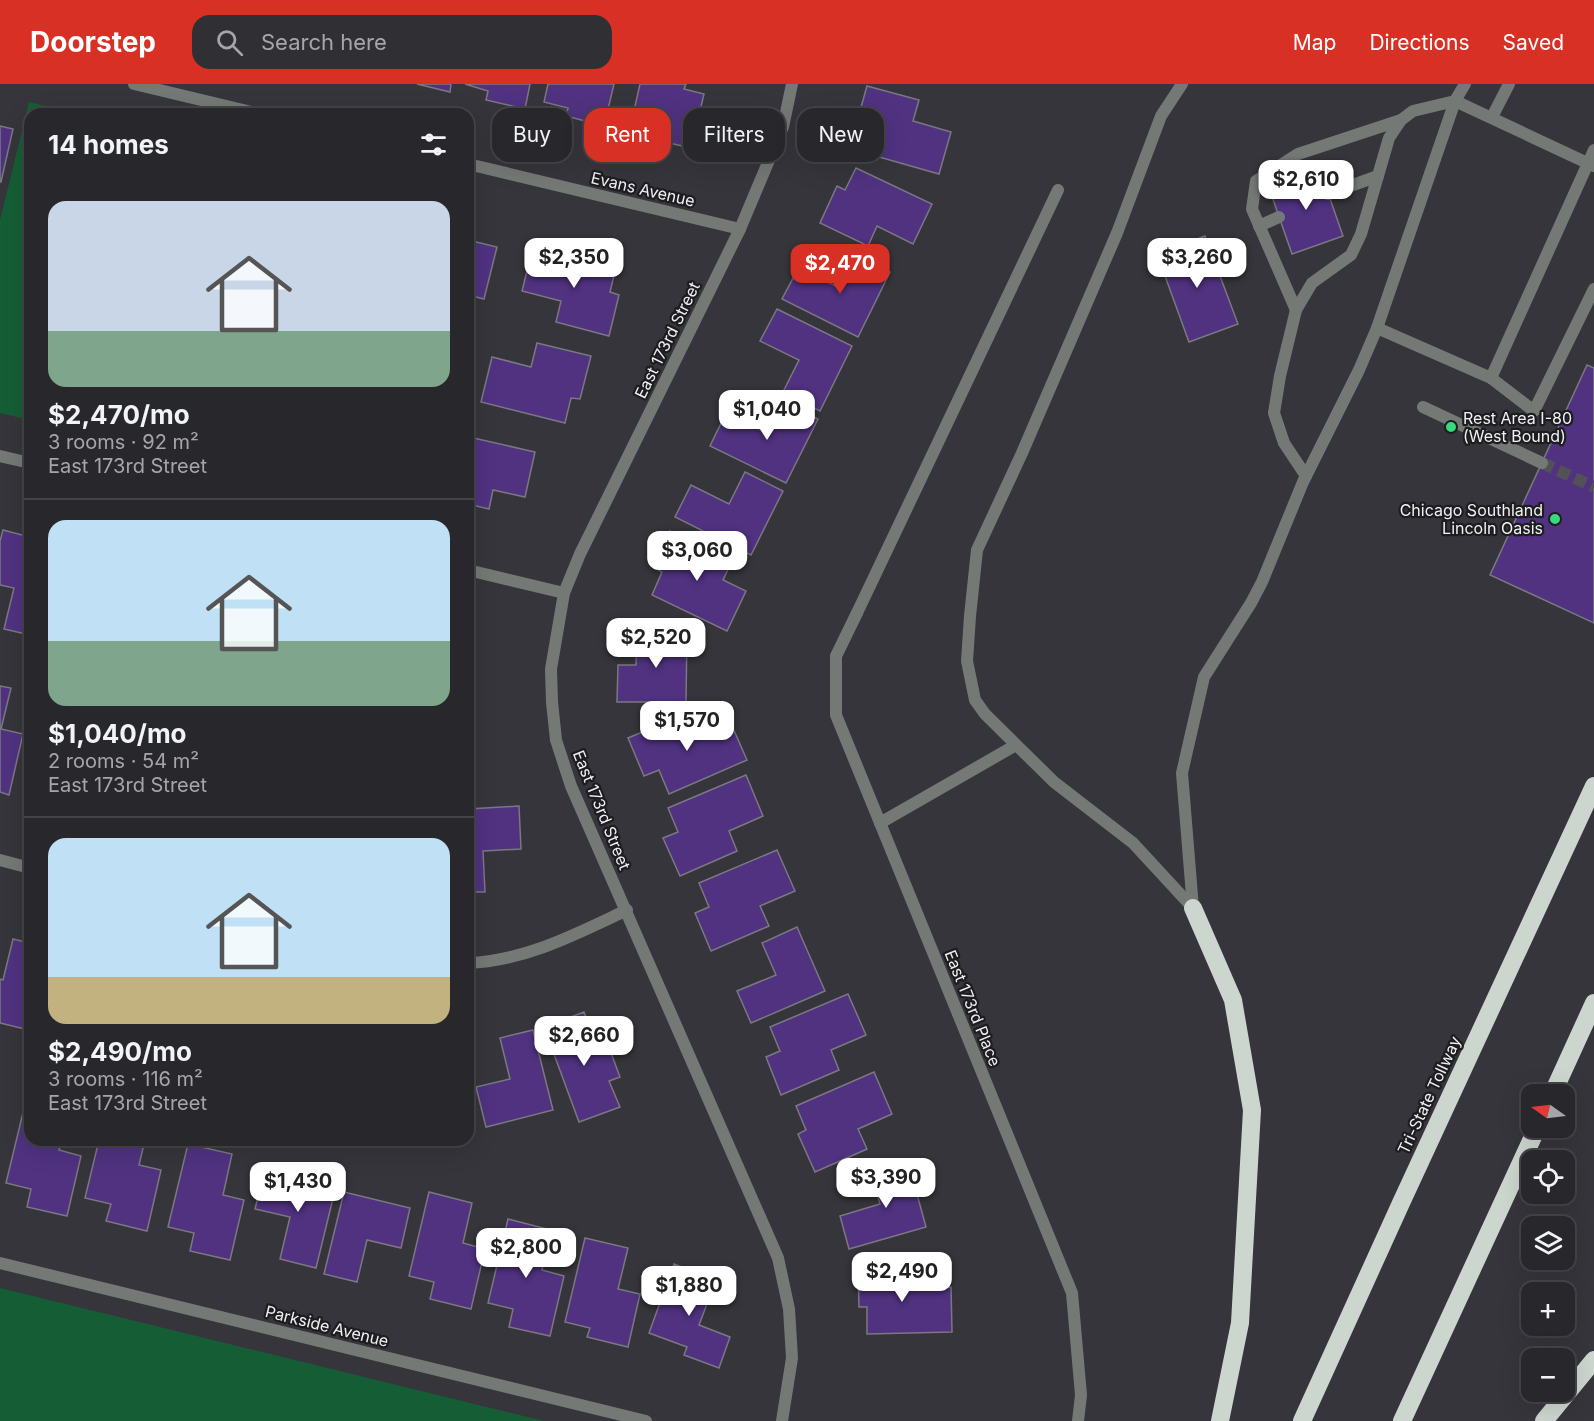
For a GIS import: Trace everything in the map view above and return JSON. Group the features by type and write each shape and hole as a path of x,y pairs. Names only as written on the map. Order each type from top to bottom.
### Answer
{"highway":[{"name":"Tri-State Tollway","path":"1302,1421 1594,786"},
{"path":"1193,909 1233,1000 1252,1110 1239,1323 1220,1421"},
{"path":"1557,1084 1594,1003"},
{"path":"1402,1421 1532,1138"},
{"path":"1544,1421 1594,1360"}],"street":[{"path":"134,84 235,108"},
{"name":"East 173rd Street","path":"782,1421 792,1358 789,1309 778,1258 571,786 556,740 550,669 564,593 580,554 740,229 783,127 792,84"},
{"path":"1182,84 1161,116 1117,233 1022,453 977,550 969,616 967,661 975,700 984,714 1054,782 1133,843 1193,909"},
{"path":"1193,909 1182,773 1204,677 1262,582 1306,476 1359,370 1377,328 1455,101 1465,84"},
{"path":"1492,117 1509,84"},
{"path":"1296,310 1252,209 1256,181 1298,153 1401,120 1413,111 1455,101 1591,164"},
{"path":"1306,476 1284,443 1274,412 1296,310 1312,283 1351,255 1361,234 1389,138 1401,120"},
{"path":"1491,378 1591,164 1594,150"},
{"name":"Evans Avenue","path":"474,165 740,229"},
{"path":"1328,194 1378,176"},
{"name":"East 173rd Place","path":"1058,190 836,656 836,715 1072,1293 1081,1395 1078,1421"},
{"path":"1259,226 1279,217"},
{"path":"1377,328 1491,378 1534,411 1594,289"},
{"path":"1423,407 1542,463"},
{"path":"0,456 24,462"},
{"path":"474,571 564,593"},
{"path":"880,823 1016,745"},
{"path":"0,860 24,866"},
{"path":"474,963 489,962 537,951 627,910"},
{"name":"Parkside Avenue","path":"0,1263 646,1421"}],"green space":[{"path":"29,102 54,108 28,108"},
{"path":"24,122 24,419 0,413 0,220"},
{"path":"0,1288 544,1421 0,1421"}],"building":[{"path":"417,84 451,84 450,92"},
{"path":"465,84 530,84 525,108 486,100 488,91"},
{"path":"548,84 614,84 608,108 584,108 584,121 572,118 572,108 544,102"},
{"path":"640,84 686,84 684,89 704,94 701,108 683,108 683,146 671,143 671,108 635,108"},
{"path":"867,86 919,100 913,121 951,132 939,174 884,158 884,108 861,108"},
{"path":"0,126 13,129 1,182 0,182"},
{"path":"1319,167 1343,236 1292,254 1268,185"},
{"path":"856,168 932,204 913,244 877,226 868,246 820,223 837,186 845,190"},
{"path":"1205,236 1238,324 1189,342 1157,254"},
{"path":"474,241 497,247 484,299 474,296"},
{"path":"533,247 616,267 610,292 619,295 609,336 556,322 561,301 522,291"},
{"path":"853,254 890,272 858,337 782,299 799,267 837,287"},
{"path":"777,309 852,346 820,411 783,392 799,360 760,341"},
{"path":"537,343 591,356 580,399 571,398 565,423 481,402 492,357 531,367"},
{"name":"Chicago Southland Lincoln Oasis","path":"1587,365 1594,368 1594,623 1490,575"},
{"path":"781,400 818,419 786,483 710,446 726,413 765,432"},
{"path":"474,438 535,452 525,497 493,490 489,509 474,505"},
{"path":"745,472 783,491 751,555 675,517 691,485 729,504"},
{"path":"3,530 24,535 24,634 4,629 14,588 0,585 0,541"},
{"path":"670,531 732,561 723,580 746,591 727,631 652,595 662,572 653,567"},
{"path":"637,631 687,631 686,702 617,702 618,665 636,665"},
{"path":"0,686 11,688 1,729 23,734 9,795 0,792"},
{"path":"686,714 695,734 729,719 747,760 669,794 659,770 644,776 628,738"},
{"path":"746,775 763,816 729,831 737,851 680,876 663,838 678,832 668,808"},
{"path":"519,806 521,849 483,851 485,892 474,892 474,809"},
{"path":"777,850 795,891 760,906 769,926 711,951 695,913 709,907 699,883"},
{"path":"797,927 825,991 751,1023 737,991 776,975 762,943"},
{"path":"13,939 24,942 24,1029 0,1023 0,979 3,980"},
{"path":"848,994 866,1035 831,1050 839,1070 781,1095 766,1057 780,1051 770,1027"},
{"path":"584,1012 596,1046 607,1042 620,1077 609,1081 620,1107 579,1122 544,1027"},
{"path":"533,1030 553,1110 486,1127 476,1087 510,1079 500,1038"},
{"path":"874,1072 892,1114 858,1129 867,1149 815,1172 798,1134 806,1130 796,1106"},
{"path":"24,1108 24,1146 60,1146 59,1150 81,1156 67,1216 27,1207 31,1189 6,1183"},
{"path":"98,1146 144,1146 139,1165 161,1170 147,1231 106,1221 111,1204 85,1198"},
{"path":"188,1146 232,1154 223,1195 244,1200 230,1260 190,1251 194,1233 168,1227"},
{"path":"908,1161 926,1227 849,1249 840,1216 880,1204 870,1171"},
{"path":"265,1169 336,1186 316,1268 280,1259 290,1217 255,1209"},
{"path":"344,1192 410,1208 401,1248 367,1240 357,1282 324,1274"},
{"path":"429,1192 472,1203 463,1243 485,1249 471,1309 430,1299 434,1282 409,1276"},
{"path":"508,1219 551,1230 542,1270 564,1276 550,1336 509,1327 513,1309 488,1303"},
{"path":"585,1238 628,1248 618,1289 640,1294 628,1347 587,1337 590,1328 565,1322"},
{"path":"674,1264 716,1280 699,1325 730,1337 719,1368 684,1355 687,1347 649,1333"},
{"path":"910,1266 910,1288 951,1287 952,1332 867,1334 867,1307 859,1307 858,1267"}],"tunnel":[{"path":"1542,463 1594,487"}],"place":[{"name":"Rest Area I-80 (West Bound)","path":"1451,427"},
{"name":"Chicago Southland Lincoln Oasis","path":"1555,519"}]}
